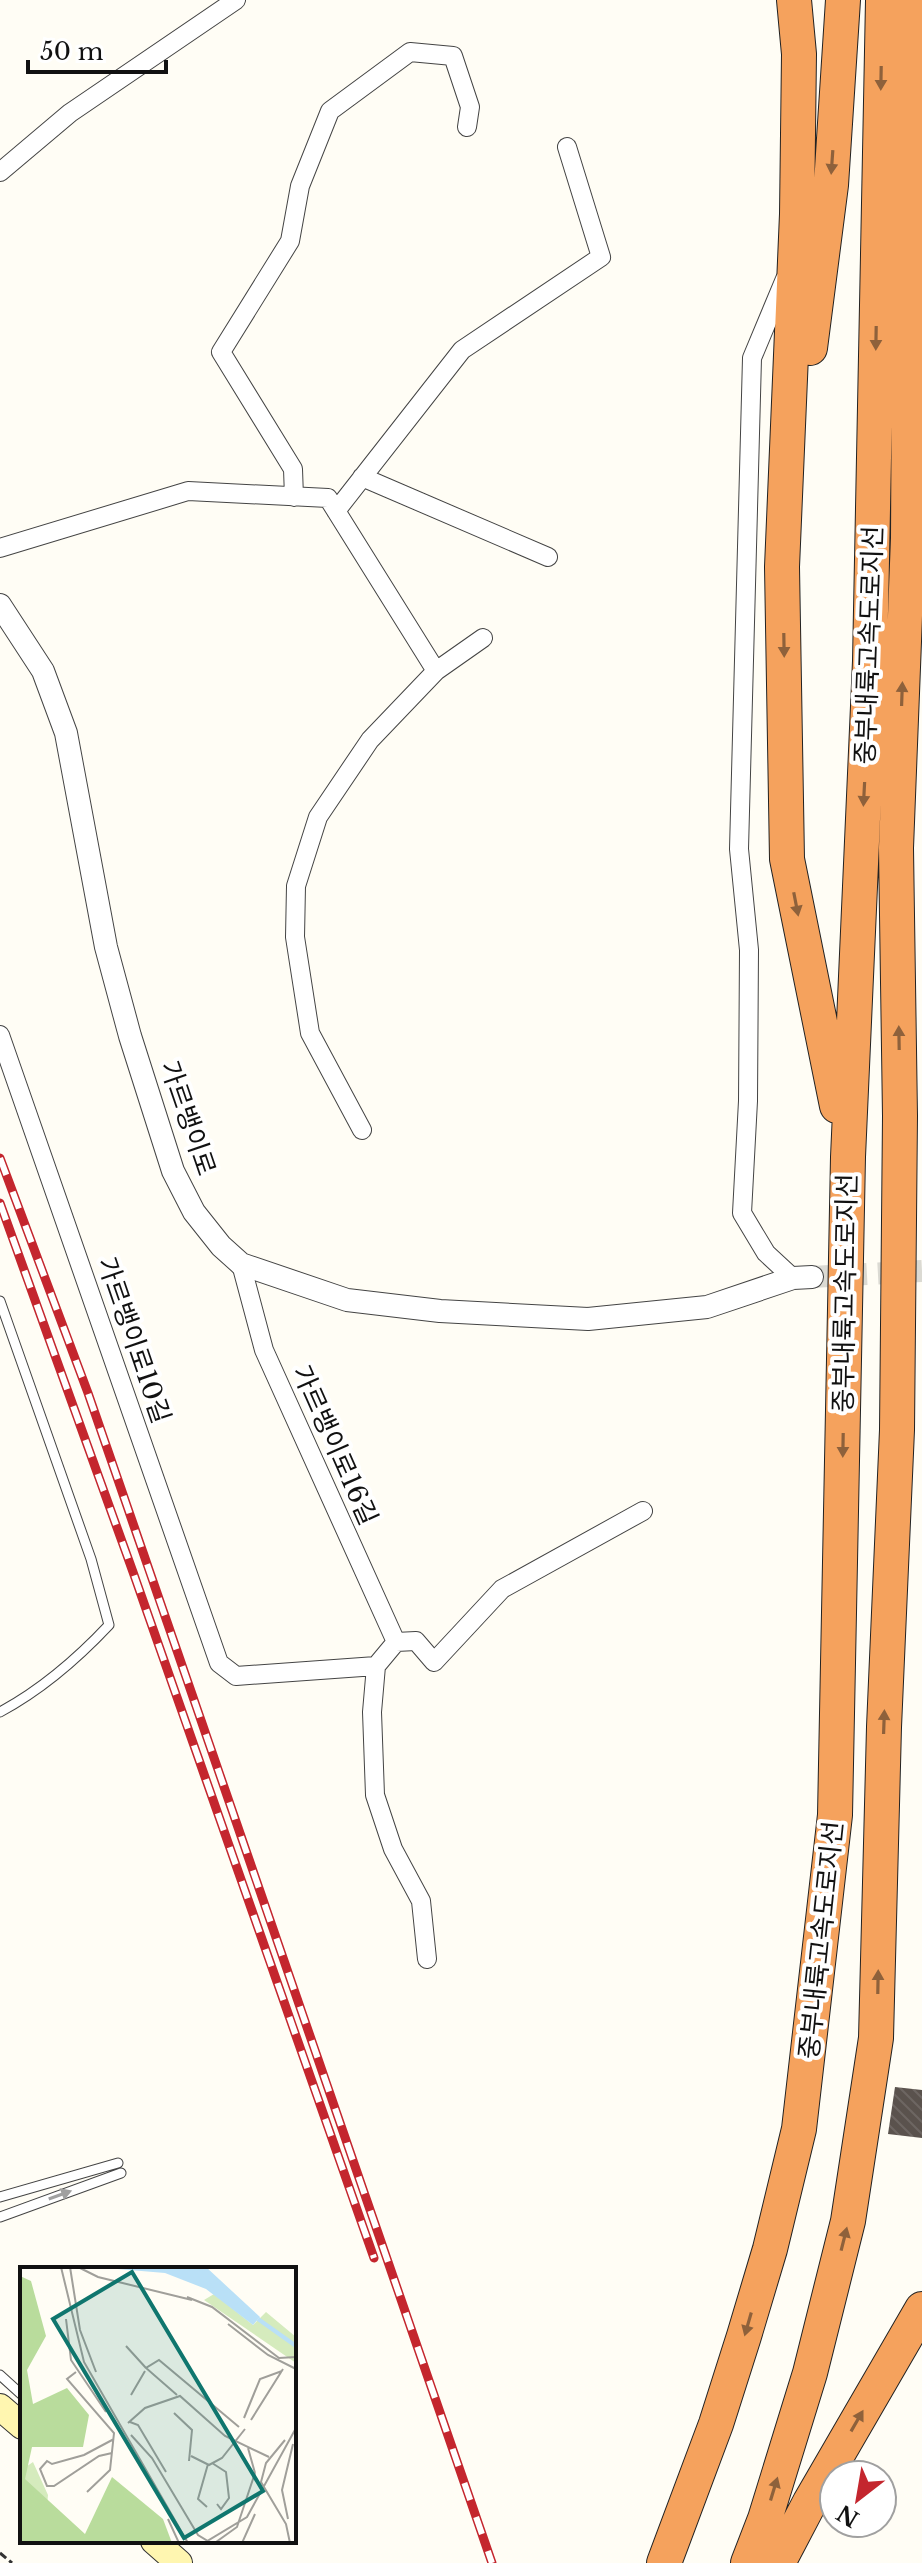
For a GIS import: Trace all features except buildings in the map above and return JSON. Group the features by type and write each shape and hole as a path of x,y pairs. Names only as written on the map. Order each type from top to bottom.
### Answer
{"highway":[{"path":"794,0 799,54 782,567 787,859 848,1157"},
{"path":"782,567 831,185 843,0"},
{"name":"중부내륙고속도로지선","path":"664,2563 716,2424 744,2336 770,2249 799,2129 835,1815 848,1157 870,661 883,0"},
{"name":"중부내륙고속도로지선","path":"748,2563 810,2373 848,2221 876,2038 884,1727 897,1430 900,1116 896,848 908,538 911,0"},
{"path":"778,2563 922,2309"}],"main road":[{"path":"0,2407 20,2424"}],"street":[{"path":"0,172 70,113 236,0"},
{"path":"294,497 293,469 221,352 290,241 300,186 330,111 410,52 453,56 470,107 467,127"},
{"path":"336,511 462,350 601,257 567,147"},
{"path":"794,259 752,358 739,849 749,950 748,1101 742,1213 766,1253 802,1277"},
{"path":"362,477 548,557"},
{"path":"0,548 188,491 328,498 436,671"},
{"name":"가르뱅이로","path":"0,605 43,671 66,733 106,947 130,1036 173,1171 194,1212 221,1246 241,1264 347,1300 440,1311 588,1319 707,1307 802,1277"},
{"path":"362,1130 310,1033 295,937 296,886 318,817 370,740 436,671 483,638"},
{"name":"가르뱅이로10길","path":"0,1035 219,1663 236,1676 376,1666"},
{"name":"가르뱅이로16길","path":"241,1264 264,1350 396,1642"},
{"path":"427,1959 421,1901 393,1849 375,1795 372,1712 376,1666 396,1642 416,1641 434,1662 502,1589 643,1511"}],"lane":[{"path":"0,1301 91,1559 109,1625 85,1652 23,1700 0,1712"},
{"path":"0,2197 119,2168 0,2217"},
{"path":"0,2375 20,2393"}],"path":[{"path":"0,2553 12,2563"}],"tunnel":[{"path":"812,1277 922,1271"}],"railway":[{"path":"0,1158 88,1393 492,2563"},
{"path":"0,1203 374,2258"}]}
